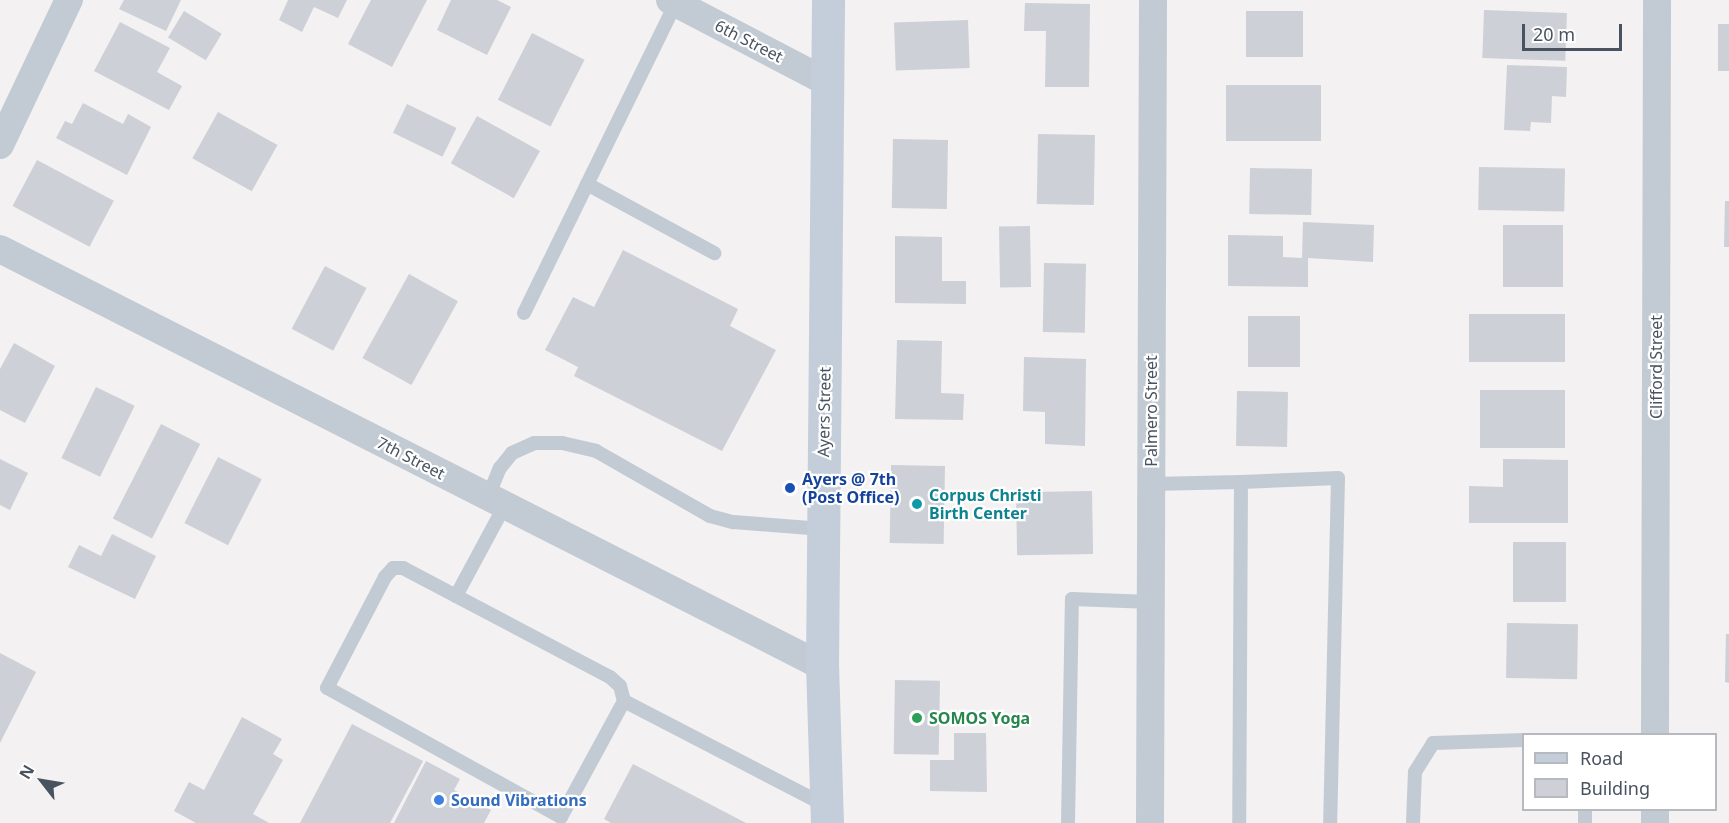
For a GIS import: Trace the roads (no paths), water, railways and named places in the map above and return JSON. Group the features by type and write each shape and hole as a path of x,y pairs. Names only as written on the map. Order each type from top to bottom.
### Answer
{"main road":[{"name":"Ayers Street","path":"827,814 822,666 828,0"}],"street":[{"path":"0,145 69,0"},
{"name":"Palmero Street","path":"1150,823 1153,0"},
{"name":"Clifford Street","path":"1655,733 1657,0"},
{"name":"6th Street","path":"673,1 827,82"},
{"name":"7th Street","path":"0,249 822,666"}],"lane":[{"path":"524,313 673,1"},
{"path":"587,184 714,253"},
{"path":"456,596 497,501 500,468 512,453 534,443 562,443 596,451 710,516 733,522 823,528"},
{"path":"1151,484 1338,478 1330,823"},
{"path":"1239,823 1241,482"},
{"path":"393,568 404,568 610,677 620,686 624,701 564,821 327,688 385,577 393,568"},
{"path":"1068,823 1072,599 1151,602"},
{"path":"624,701 827,814"},
{"path":"1413,823 1415,772 1433,743 1522,740"}],"place":[{"name":"Ayers @ 7th (Post Office)","path":"790,488"},
{"name":"Corpus Christi Birth Center","path":"917,504"},
{"name":"SOMOS Yoga","path":"917,718"},
{"name":"Sound Vibrations","path":"439,800"}]}
